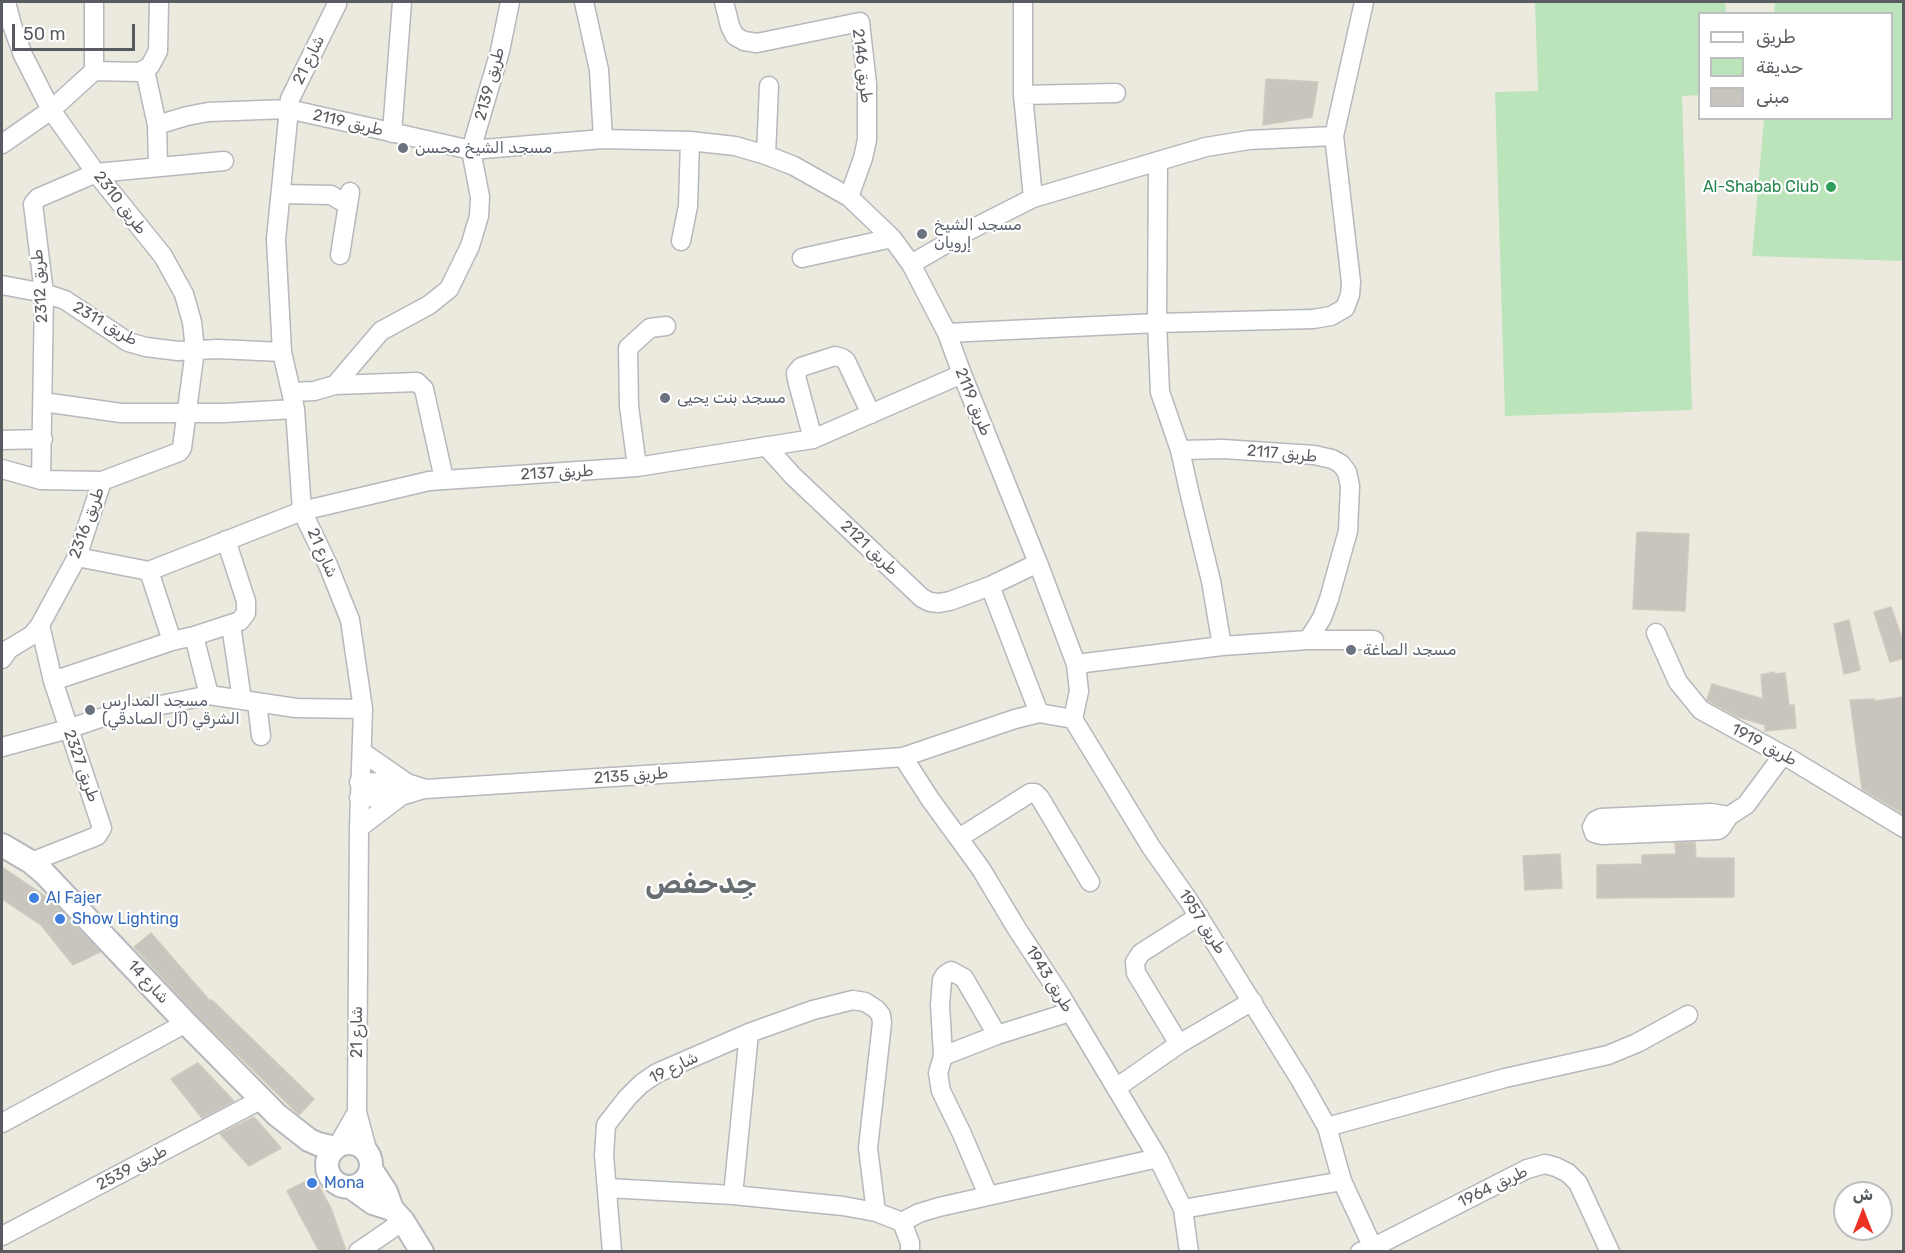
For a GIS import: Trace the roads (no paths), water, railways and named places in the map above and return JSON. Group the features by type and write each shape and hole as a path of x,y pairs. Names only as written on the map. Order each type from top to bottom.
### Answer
{"street":[{"name":"طريق 2310","path":"6,2 23,54 51,110 96,173 163,256 184,294 192,322 195,350 185,414"},
{"path":"94,2 94,71"},
{"path":"4,140 51,110 94,71 145,70 154,61 158,51 159,2"},
{"path":"392,133 402,2"},
{"name":"طريق 2139","path":"335,385 358,361 381,331 429,305 449,289 470,246 479,216 480,197 471,150 500,51 510,2"},
{"path":"584,2 599,70 603,139"},
{"name":"طريق 2146","path":"724,2 735,36 744,41 757,43 860,22 867,84 867,140 849,196"},
{"path":"1023,2 1023,95 1033,198"},
{"path":"947,333 1157,323 1313,319 1331,316 1345,308 1350,295 1351,282 1334,136 1364,2"},
{"name":"شارع 21","path":"337,4 290,99 276,240 282,352 294,400 302,511 328,565 350,620 363,709 358,828 357,1112 370,1161"},
{"path":"145,70 157,125 158,166"},
{"path":"766,156 769,86"},
{"path":"1023,95 1116,93"},
{"name":"طريق 2119","path":"157,125 208,112 288,109 471,150 603,139 690,141 735,146 766,156 794,166 849,196 892,238 911,264 947,333 1076,664 1079,691 1073,718"},
{"path":"911,264 970,230 1033,198 1206,147 1249,140 1334,136"},
{"path":"681,241 688,206 690,141"},
{"path":"96,173 224,161"},
{"path":"1158,162 1157,323 1160,392 1180,450 1211,581 1221,646"},
{"name":"طريق 2312","path":"41,480 44,293 33,204 38,198 96,173"},
{"path":"281,194 331,195 349,198 340,255"},
{"path":"802,258 892,238"},
{"name":"طريق 2311","path":"2,285 44,293 64,300 128,342 162,350 282,352"},
{"path":"637,467 629,406 628,348 650,328 666,326"},
{"path":"813,439 796,380 796,373 801,367 835,356 842,358 846,361 871,414"},
{"name":"طريق 2137","path":"149,571 302,511 429,481 637,467 813,439 962,374"},
{"path":"43,402 121,414 185,414 294,400 335,385 417,382 424,389 444,479"},
{"name":"طريق 2316","path":"3,653 32,635 40,625 77,557 102,481 179,452 182,448 185,414"},
{"path":"2,440 43,439"},
{"name":"طريق 2121","path":"766,446 793,476 922,598 930,602 939,603 990,586 1038,563"},
{"name":"طريق 2117","path":"1180,450 1223,449 1314,455 1332,459 1347,472 1350,486 1346,541 1322,618 1308,640"},
{"path":"2,469 41,480 102,481"},
{"path":"53,681 240,621 246,613 246,601 226,540"},
{"path":"77,557 149,571 172,641"},
{"path":"990,586 1039,713"},
{"name":"طريق 2327","path":"16,854 97,836 102,828 53,681 40,625"},
{"path":"231,625 249,702 261,736"},
{"name":"طريق 1919","path":"1656,633 1678,682 1701,710 1783,755 1904,828"},
{"path":"194,636 209,695"},
{"path":"1076,664 1221,646 1308,640 1374,640"},
{"path":"2,747 100,718 209,695 296,708 363,709"},
{"path":"903,757 1039,713 1073,718"},
{"name":"طريق 1957","path":"1073,718 1151,847 1199,916 1253,1002 1327,1127 1342,1181 1369,1250"},
{"path":"362,752 404,789"},
{"path":"1729,816 1711,813 1601,818 1595,821 1592,827 1594,833 1602,835 1718,830 1729,816 1746,805 1783,755"},
{"name":"طريق 2135","path":"404,789 738,770 903,757"},
{"name":"طريق 1943","path":"903,757 930,799 981,869 1158,1158 1183,1209 1189,1251"},
{"path":"359,790 404,789"},
{"path":"358,828 404,789"},
{"path":"959,838 1029,793 1035,793 1050,813 1090,882"},
{"name":"شارع 14","path":"2,835 16,854 54,883 269,1107 309,1140 336,1148"},
{"path":"1179,1044 1136,973 1135,962 1141,953 1199,916"},
{"path":"988,1196 941,1091 938,1073 943,1056 940,997 942,980 945,975 951,971 964,978 997,1035"},
{"name":"شارع 19","path":"612,1251 604,1155 606,1125 627,1098 657,1073 749,1033 813,1010 853,1000 865,1002 876,1009 881,1015 882,1023 868,1148 876,1212"},
{"path":"1116,1088 1179,1044 1253,1002"},
{"path":"943,1056 997,1035 1070,1012"},
{"path":"1327,1127 1505,1078 1608,1055 1637,1043 1688,1015"},
{"path":"2,1123 186,1023"},
{"path":"733,1195 749,1033"},
{"name":"شارع 14","path":"269,1107 295,1142 330,1175"},
{"name":"طريق 2539","path":"7,1251 2,1236 269,1107"},
{"name":"شارع 21","path":"336,1148 357,1112"},
{"path":"398,1215 373,1203 351,1187 339,1184 330,1175 328,1164 331,1153 336,1148 350,1143 357,1144 370,1161 398,1215 422,1251"},
{"path":"608,1188 733,1195 843,1206 876,1212 902,1222 929,1210 1158,1158"},
{"path":"351,1187 366,1179 370,1161"},
{"name":"طريق 1964","path":"1369,1250 1527,1169 1545,1164 1568,1173 1578,1183 1610,1251"},
{"path":"1183,1209 1342,1181"},
{"path":"358,1251 398,1215"},
{"path":"902,1222 910,1242 910,1251"}],"place":[{"name":"مسجد الشيخ محسن","path":"403,148"},
{"name":"Al-Shabab Club","path":"1831,187"},
{"name":"مسجد الشيخ إرويان","path":"922,234"},
{"name":"مسجد بنت يحيى","path":"665,398"},
{"name":"مسجد الصاغة","path":"1351,650"},
{"name":"مسجد المدارس الشرقي (آل الصادقي)","path":"90,710"},
{"name":"Al Fajer","path":"34,898"},
{"name":"Show Lighting","path":"60,919"},
{"name":"Mona","path":"312,1183"}],"district":[{"name":"جِدحفص","path":"701,885"}]}
